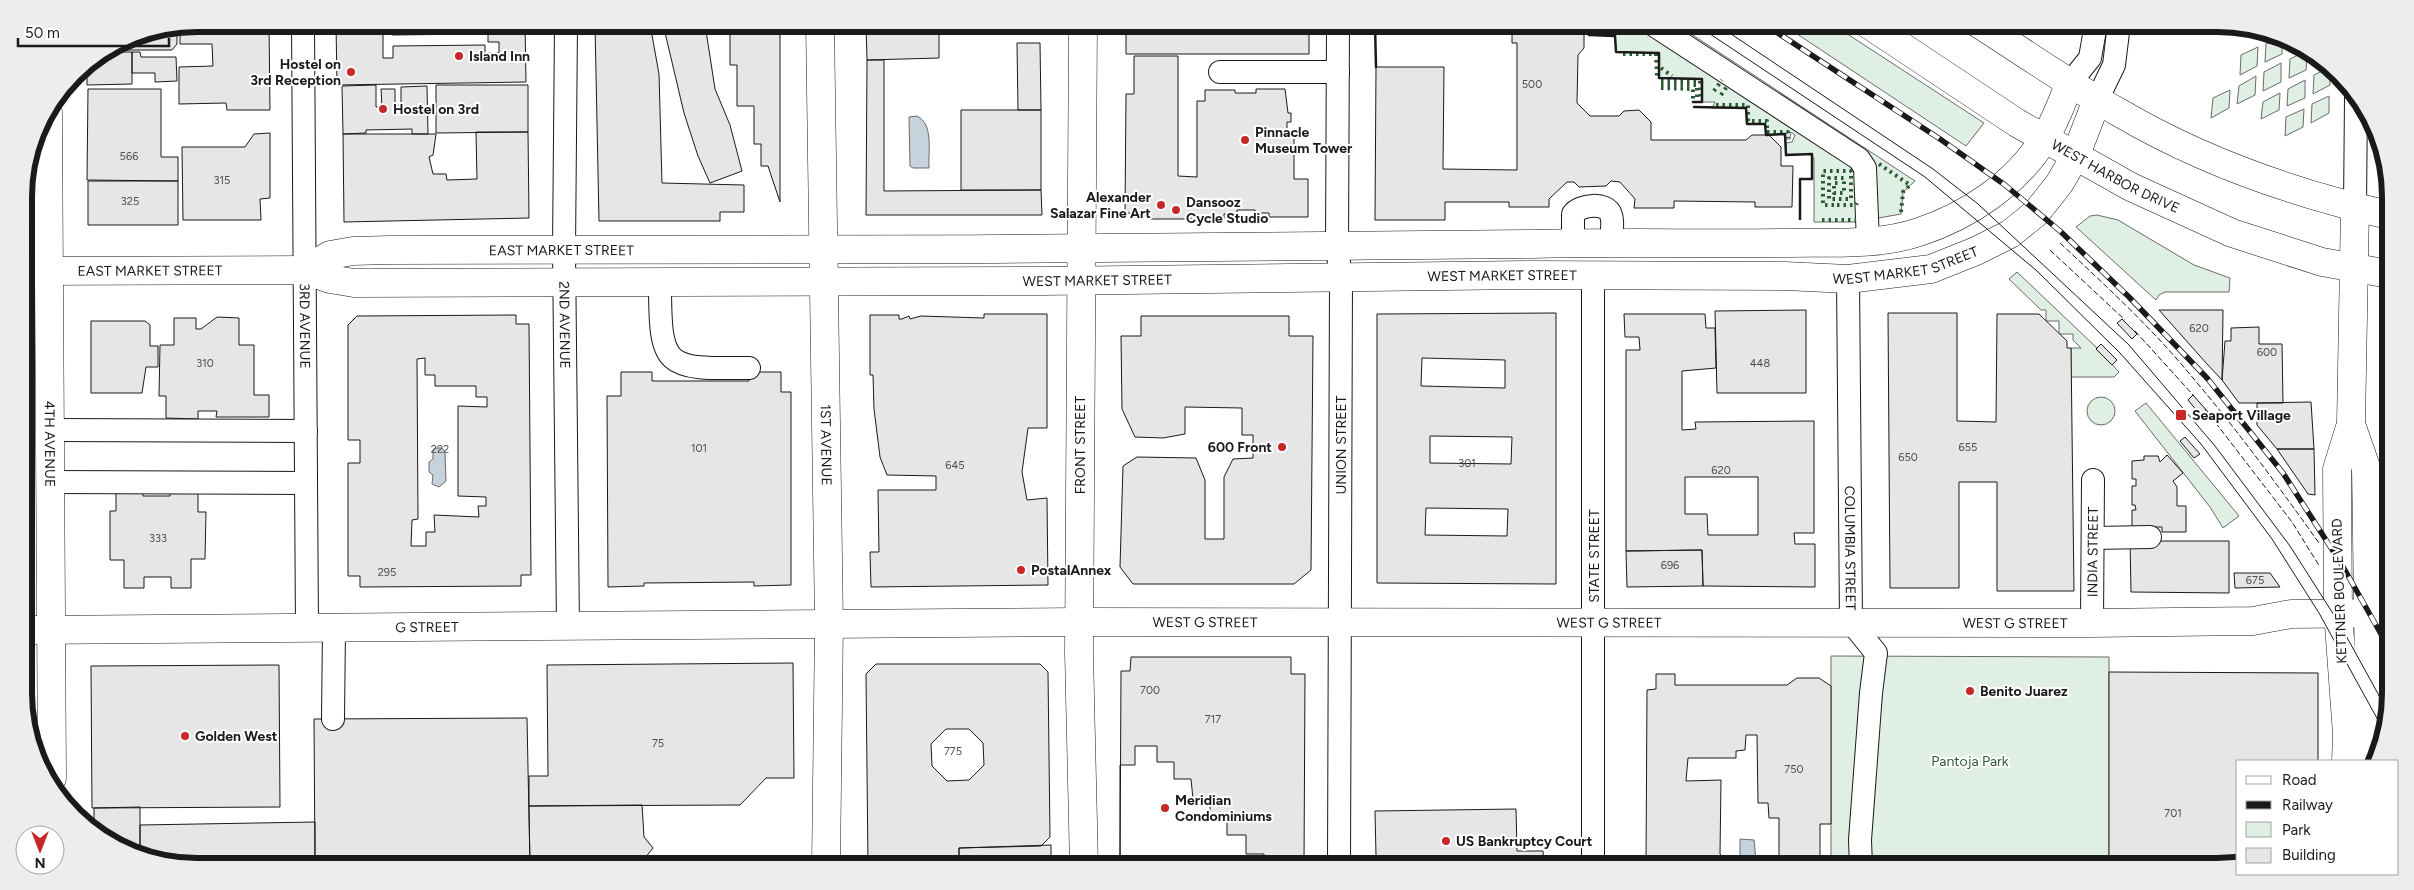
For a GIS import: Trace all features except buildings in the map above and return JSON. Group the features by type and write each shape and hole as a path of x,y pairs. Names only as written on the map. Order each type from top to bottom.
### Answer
{"main road":[{"name":"1ST AVENUE","path":"820,32 828,624 826,858"},
{"name":"FRONT STREET","path":"1083,32 1080,622 1084,858"},
{"name":"WEST HARBOR DRIVE","path":"1880,32 2017,123 2131,187 2232,233 2322,262 2382,273"},
{"path":"1991,32 2097,100 2142,125 2238,169 2355,208 2382,214"},
{"name":"WEST MARKET STREET","path":"823,250 1868,242 1915,234 1967,211 2004,185 2045,139 2070,83"},
{"name":"WEST MARKET STREET","path":"823,282 1548,276 1785,276 1848,280 1931,269 2002,240 2036,213 2059,184 2075,157 2097,100"},
{"name":"4TH AVENUE","path":"47,131 36,271 50,430 50,482 39,630 51,767"},
{"name":"KETTNER BOULEVARD","path":"2346,760 2347,734 2338,612 2337,469 2351,424 2355,208"},
{"path":"1548,276 1562,266 1584,263 1600,255 1611,243"},
{"path":"1593,276 1603,270 1628,262 1667,260 1681,254 1691,244"},
{"path":"672,283 691,271 728,264 734,259 738,250"},
{"name":"EAST MARKET STREET","path":"305,270 330,255 353,251 823,250"},
{"name":"EAST MARKET STREET","path":"36,271 305,270 330,280 354,284 823,282"},
{"name":"KETTNER BOULEVARD","path":"2351,424 2366,467 2378,612 2368,676 2365,760"},
{"name":"WEST G STREET","path":"828,624 1080,622 2092,623 2253,621 2290,614 2378,612"},
{"name":"G STREET","path":"39,630 828,624"}],"street":[{"name":"3RD AVENUE","path":"303,32 307,629"},
{"name":"2ND AVENUE","path":"566,32 564,250 568,627"},
{"name":"UNION STREET","path":"1338,32 1337,247 1341,278 1339,857"},
{"path":"1664,32 1859,160 1865,168 1868,242"},
{"path":"2070,83 2090,58 2095,32"},
{"path":"2097,100 2114,65 2118,32"},
{"path":"1220,72 1338,72"},
{"name":"KETTNER BOULEVARD","path":"2355,208 2356,110"},
{"path":"1573,243 1573,214 1576,210 1582,207 1604,207 1611,215 1611,243"},
{"name":"STATE STREET","path":"1593,276 1593,857"},
{"name":"COLUMBIA STREET","path":"1848,280 1851,622 1876,653 1860,840 1861,857"},
{"path":"672,283 660,316 662,340 674,361 697,368 748,368"},
{"path":"50,430 306,430"},
{"name":"INDIA STREET","path":"2092,623 2093,480"},
{"path":"50,482 306,483"},
{"path":"2093,538 2150,538"},
{"path":"334,628 334,719"}],"green space":[{"path":"1589,32 1688,32 1915,181 1903,192 1901,214 1856,222 1814,222 1814,158 1811,154 1786,155 1786,143 1792,142 1795,135 1791,132 1790,139 1786,139 1785,134 1766,135 1765,124 1747,124 1746,108 1712,108 1715,102 1702,102 1701,79 1659,78 1659,53 1616,52 1615,36 1589,35"},
{"path":"1794,32 1844,32 1984,123 1966,146"},
{"path":"2271,42 2282,47 2282,54 2265,62 2266,44"},
{"path":"2258,47 2257,66 2240,75 2241,55"},
{"path":"2298,55 2307,59 2306,70 2289,78 2290,59"},
{"path":"2281,63 2281,82 2263,91 2264,72"},
{"path":"2322,71 2330,78 2330,85 2313,94 2314,75"},
{"path":"2256,76 2255,95 2237,104 2239,86"},
{"path":"2305,80 2305,98 2287,106 2288,89"},
{"path":"2230,90 2229,108 2211,118 2213,98"},
{"path":"2280,93 2279,110 2261,119 2263,102"},
{"path":"2329,96 2329,113 2311,123 2312,104"},
{"path":"2304,109 2303,127 2285,136 2286,117"},
{"path":"2097,215 2118,220 2194,265 2230,278 2229,292 2165,292 2159,295 2156,300 2076,227 2090,216"},
{"path":"2017,272 2096,347 2119,372 2114,377 2071,377 2071,348 2081,348 2073,340 2073,334 2059,334 2059,321 2046,321 2046,310 2041,310 2009,279"},
{"path":"2101,397 2111,401 2115,411 2111,421 2101,425 2091,421 2087,411 2091,401"},
{"path":"2146,403 2239,516 2223,528 2210,507 2135,411"},
{"name":"Pantoja Park","path":"1831,656 2109,657 2109,857 1831,857"}],"shaded area":[{"path":"917,116 926,125 928,132 929,168 913,168 910,166 909,117"},
{"path":"435,448 442,448 445,452 446,481 439,487 432,484 433,475 429,472 429,462 433,459 433,450"},
{"path":"1740,839 1754,840 1756,857 1740,857"}],"tram line":[{"path":"1707,32 1925,177 2037,271 2120,353 2201,444 2272,539 2319,613 2379,721"},
{"path":"1728,32 1933,169 1978,204 2129,345 2215,446 2290,546 2339,623 2381,700"}],"railway":[{"path":"1776,32 1940,139 2005,185 2060,231 2129,297 2207,378 2283,473 2342,565 2382,636"}],"hedge":[{"path":"1591,32 1608,34"},
{"path":"1623,54 1656,54 1657,77"},
{"path":"1661,68 1672,76"},
{"path":"1714,91 1722,80"},
{"path":"1661,81 1700,81 1701,100"},
{"path":"1661,84 1697,85 1697,100"},
{"path":"1721,95 1728,85"},
{"path":"1661,88 1693,89 1693,100"},
{"path":"1716,105 1748,105 1748,121 1767,121 1767,132 1788,132 1788,138"},
{"path":"1879,164 1910,185 1903,192 1901,212"},
{"path":"1834,205 1823,205 1823,171 1851,171 1851,199 1829,199 1829,178 1844,178 1844,193 1834,193 1834,183 1839,183"},
{"path":"1837,205 1856,205 1857,203"},
{"path":"1822,220 1856,220"}],"fence":[{"path":"2060,243 2129,308 2178,360 2242,439 2319,543"},
{"path":"2050,250 2125,320"},
{"path":"2135,331 2194,396"},
{"path":"2205,409 2292,522 2320,567"}],"wall":[{"path":"1375,32 1376,67"},
{"path":"1589,32 1589,35 1615,36 1616,52 1659,53 1659,78 1702,79 1702,102 1693,102"},
{"path":"1694,107 1746,108 1747,124 1765,124 1766,135 1785,134 1786,155 1812,154 1812,179 1800,179 1800,219"}],"place":[{"name":"Island Inn","path":"459,56"},
{"name":"Hostel on 3rd Reception","path":"351,72"},
{"name":"Hostel on 3rd","path":"383,109"},
{"name":"Pinnacle Museum Tower","path":"1245,140"},
{"name":"Alexander Salazar Fine Art","path":"1161,205"},
{"name":"Dansooz Cycle Studio","path":"1176,210"},
{"name":"Seaport Village","path":"2181,415"},
{"name":"600 Front","path":"1282,447"},
{"name":"PostalAnnex","path":"1021,570"},
{"name":"Benito Juarez","path":"1970,691"},
{"name":"Golden West","path":"185,736"},
{"name":"Meridian Condominiums","path":"1165,808"},
{"name":"US Bankruptcy Court","path":"1446,841"}]}
